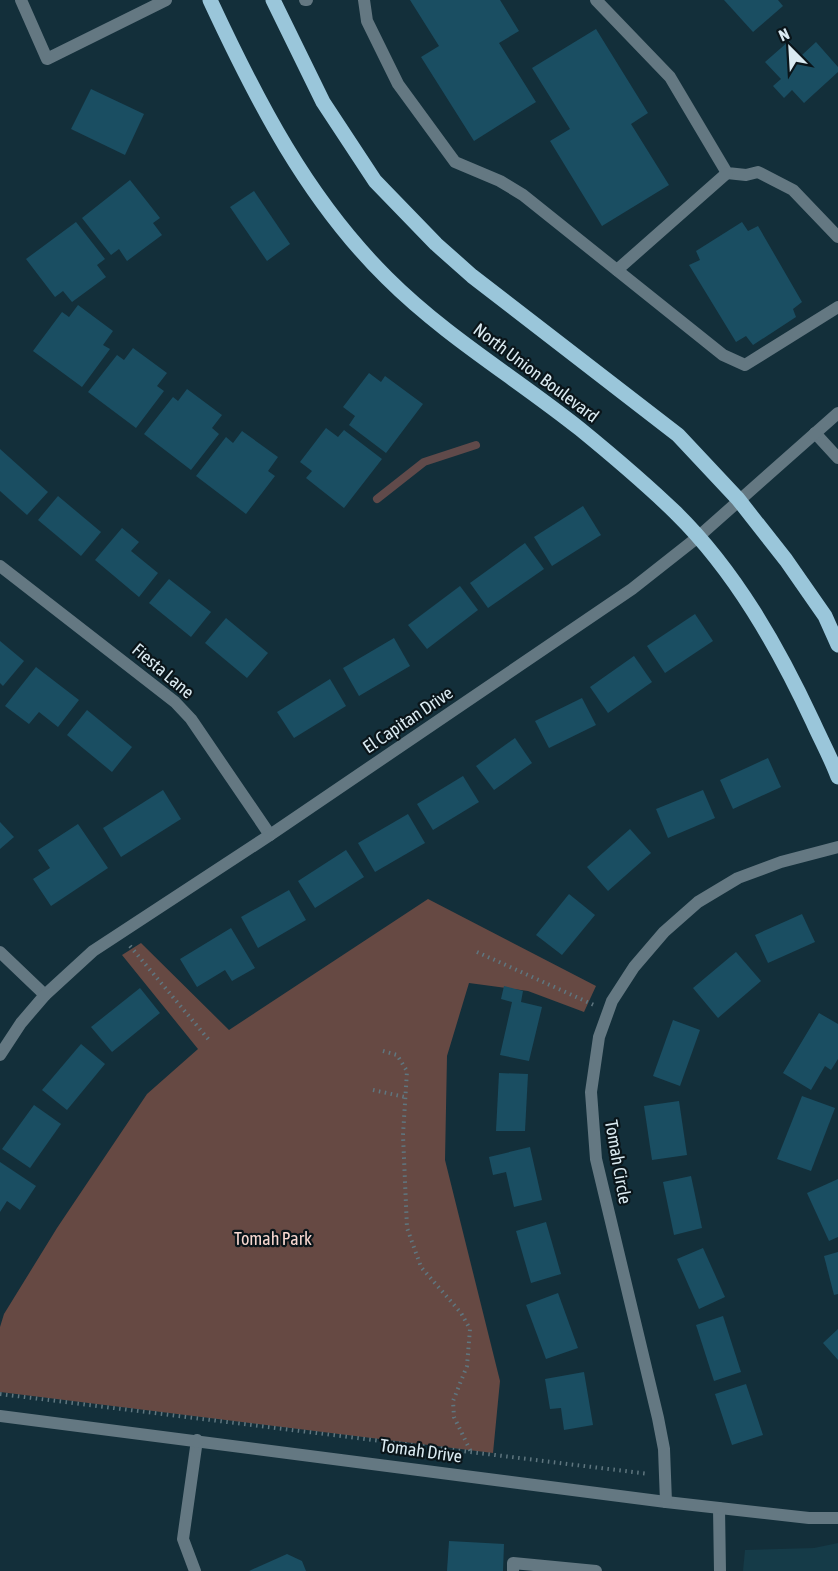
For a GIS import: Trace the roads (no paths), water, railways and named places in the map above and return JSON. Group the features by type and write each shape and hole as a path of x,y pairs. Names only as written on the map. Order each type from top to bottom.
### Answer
{"main road":[{"name":"North Union Boulevard","path":"210,0 280,141 330,214 387,278 443,327 580,430 676,514 698,537 763,626 784,663 838,777"},
{"name":"North Union Boulevard","path":"275,1 323,102 375,181 436,244 472,276 678,435 738,499 806,588 825,616 838,645"}],"street":[{"path":"21,0 46,59 166,0"},
{"path":"364,0 367,21 398,84 455,162 500,181 523,195 723,355 745,365 838,307"},
{"path":"596,0 670,77 727,173"},
{"path":"617,270 727,173 746,175 758,172 793,190 838,237"},
{"name":"El Capitan Drive","path":"0,1055 21,1023 45,995 93,951 270,835 632,589 698,537 738,499 838,413"},
{"path":"815,433 838,458"},
{"name":"Fiesta Lane","path":"0,566 175,702 191,719 270,835"},
{"name":"Tomah Circle","path":"666,1502 664,1449 658,1418 596,1159 591,1092 599,1037 608,1012 634,967 664,932 698,902 738,878 781,862 838,847"},
{"path":"0,952 45,995"},
{"name":"Tomah Drive","path":"0,1416 666,1502 808,1518 838,1518"},
{"path":"195,1571 183,1539 197,1440"},
{"path":"719,1508 720,1571"},
{"path":"513,1571 513,1563 597,1571"}],"waterway":[{"path":"377,499 424,462 476,445"}],"park label":[{"name":"Tomah Park","path":"273,1239"}]}
